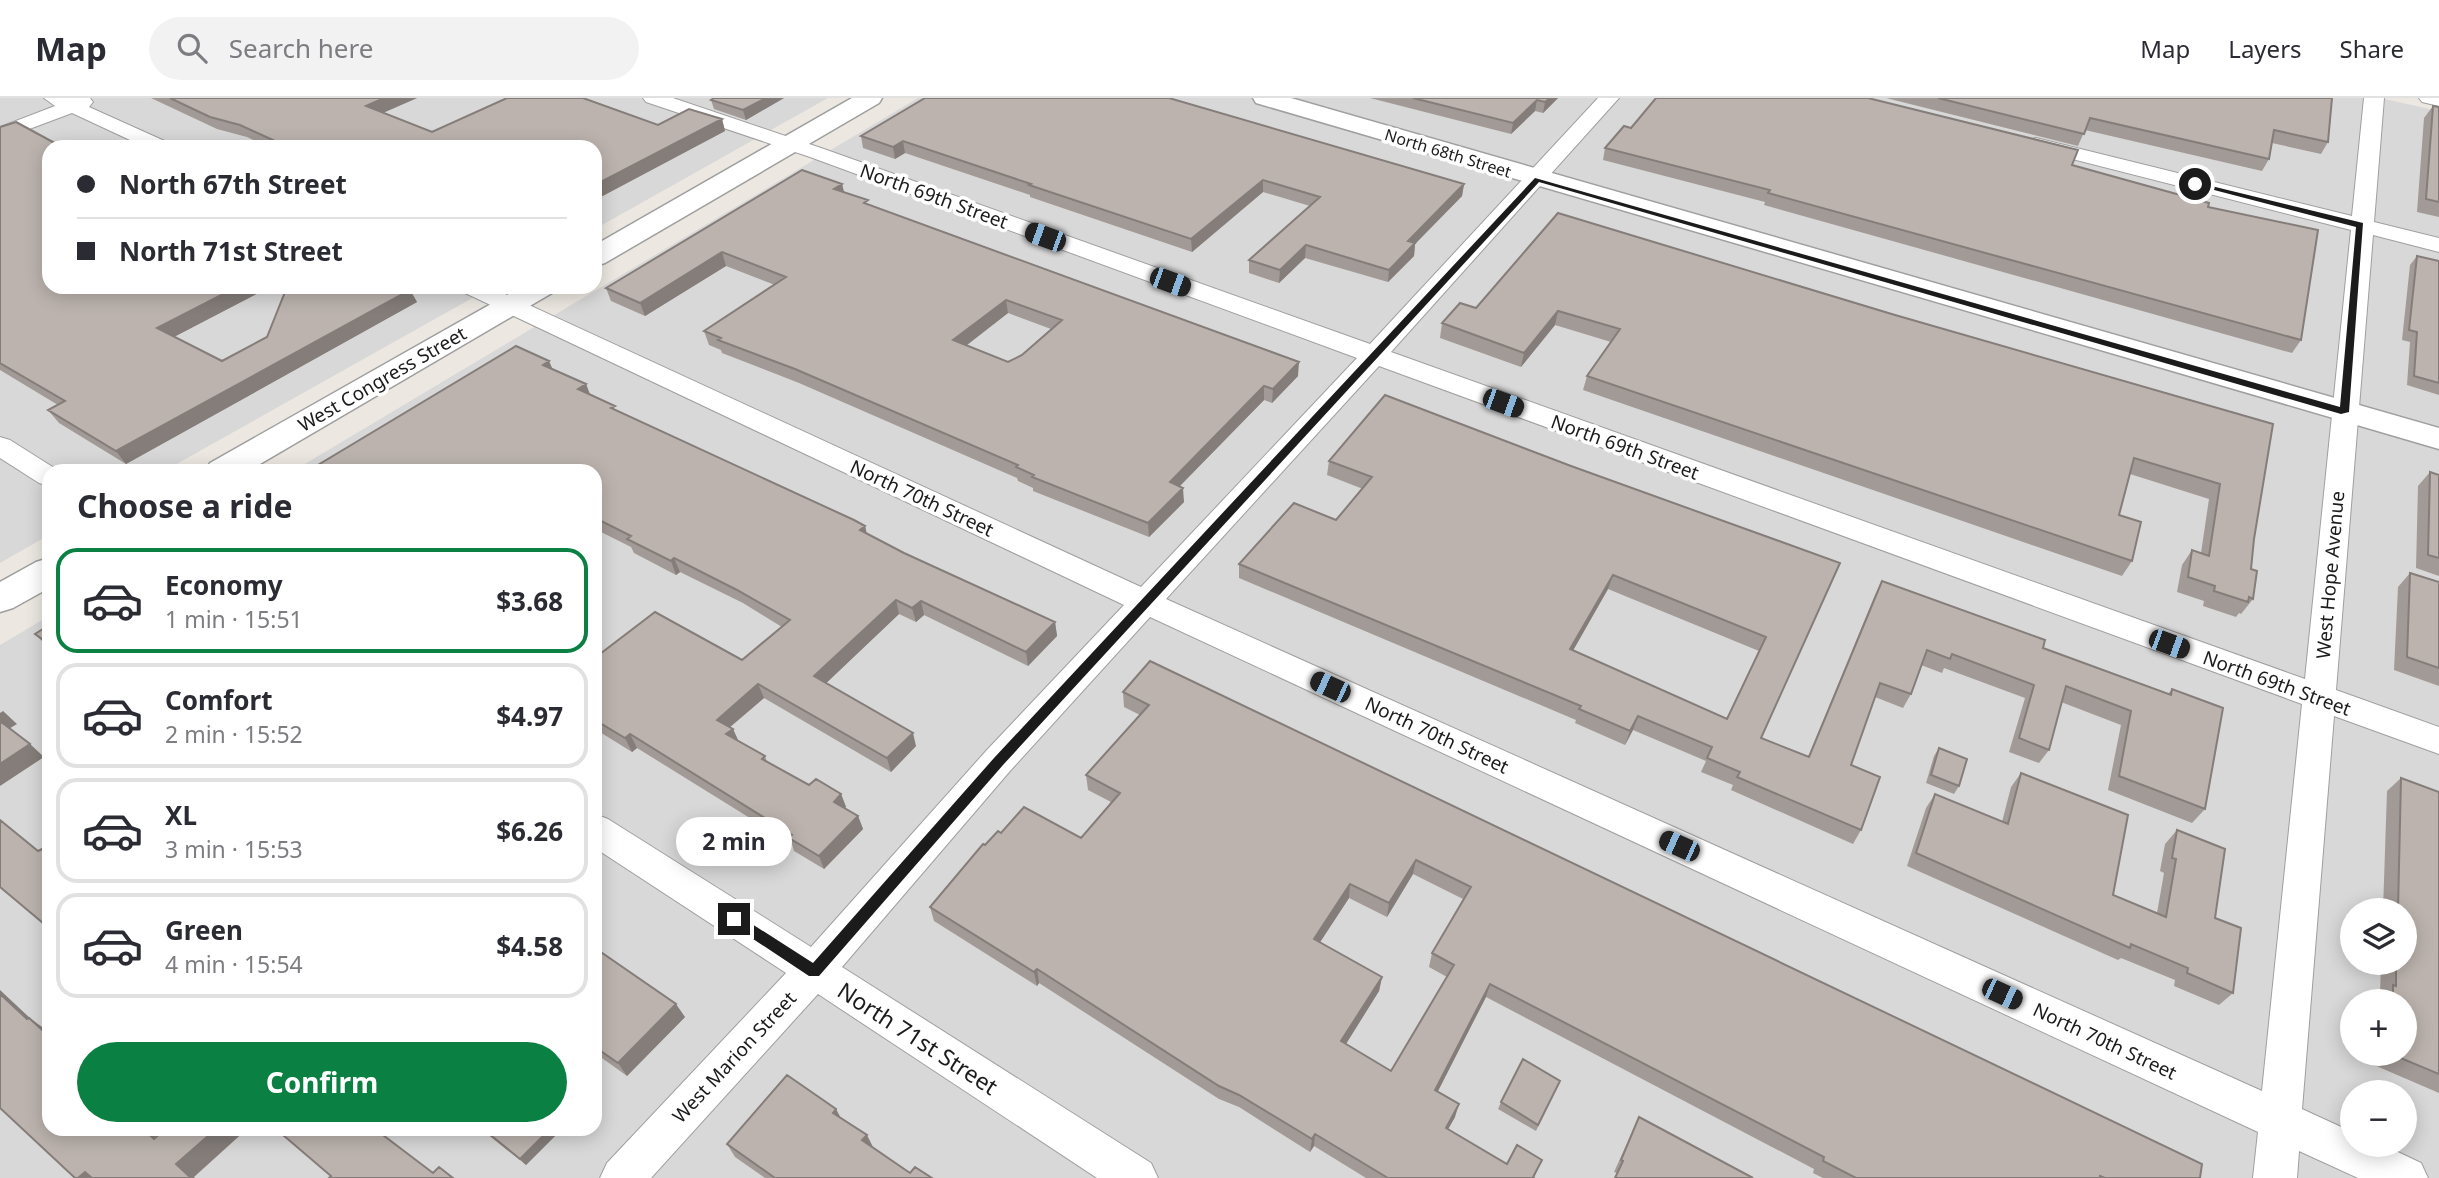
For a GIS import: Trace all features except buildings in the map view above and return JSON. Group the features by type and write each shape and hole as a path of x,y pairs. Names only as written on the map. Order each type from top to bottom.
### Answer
{"street":[{"path":"0,134 63,102 94,98"},
{"name":"North 69th Street","path":"653,98 817,153 2439,741"},
{"path":"602,253 870,98"},
{"name":"North 68th Street","path":"1265,98 2439,439"},
{"name":"West Marion Street","path":"622,1178 814,971 998,761 1609,98"},
{"name":"West Hope Avenue","path":"2275,1178 2360,225 2374,98"},
{"path":"2430,98 2439,100"},
{"path":"63,102 147,140"},
{"path":"2014,139 2439,245"},
{"name":"North 70th Street","path":"487,294 1145,602 2406,1178"},
{"name":"West Congress Street","path":"234,464 530,294"},
{"path":"0,446 42,473"},
{"path":"0,599 42,574"},
{"name":"North 71st Street","path":"602,834 1136,1178"}],"shaded area":[{"path":"0,98 828,98 602,225 602,140 42,140 42,294 480,294 176,464 42,464 42,539 0,563"},
{"path":"918,98 2380,98 2439,111 2439,1178 0,1178 0,645 42,620 42,1136 602,1136 602,464 305,464 590,294 602,294 602,287"}],"route":[{"path":"734,919 814,971 998,761 1537,179 2345,412 2360,225 2195,184"}]}
